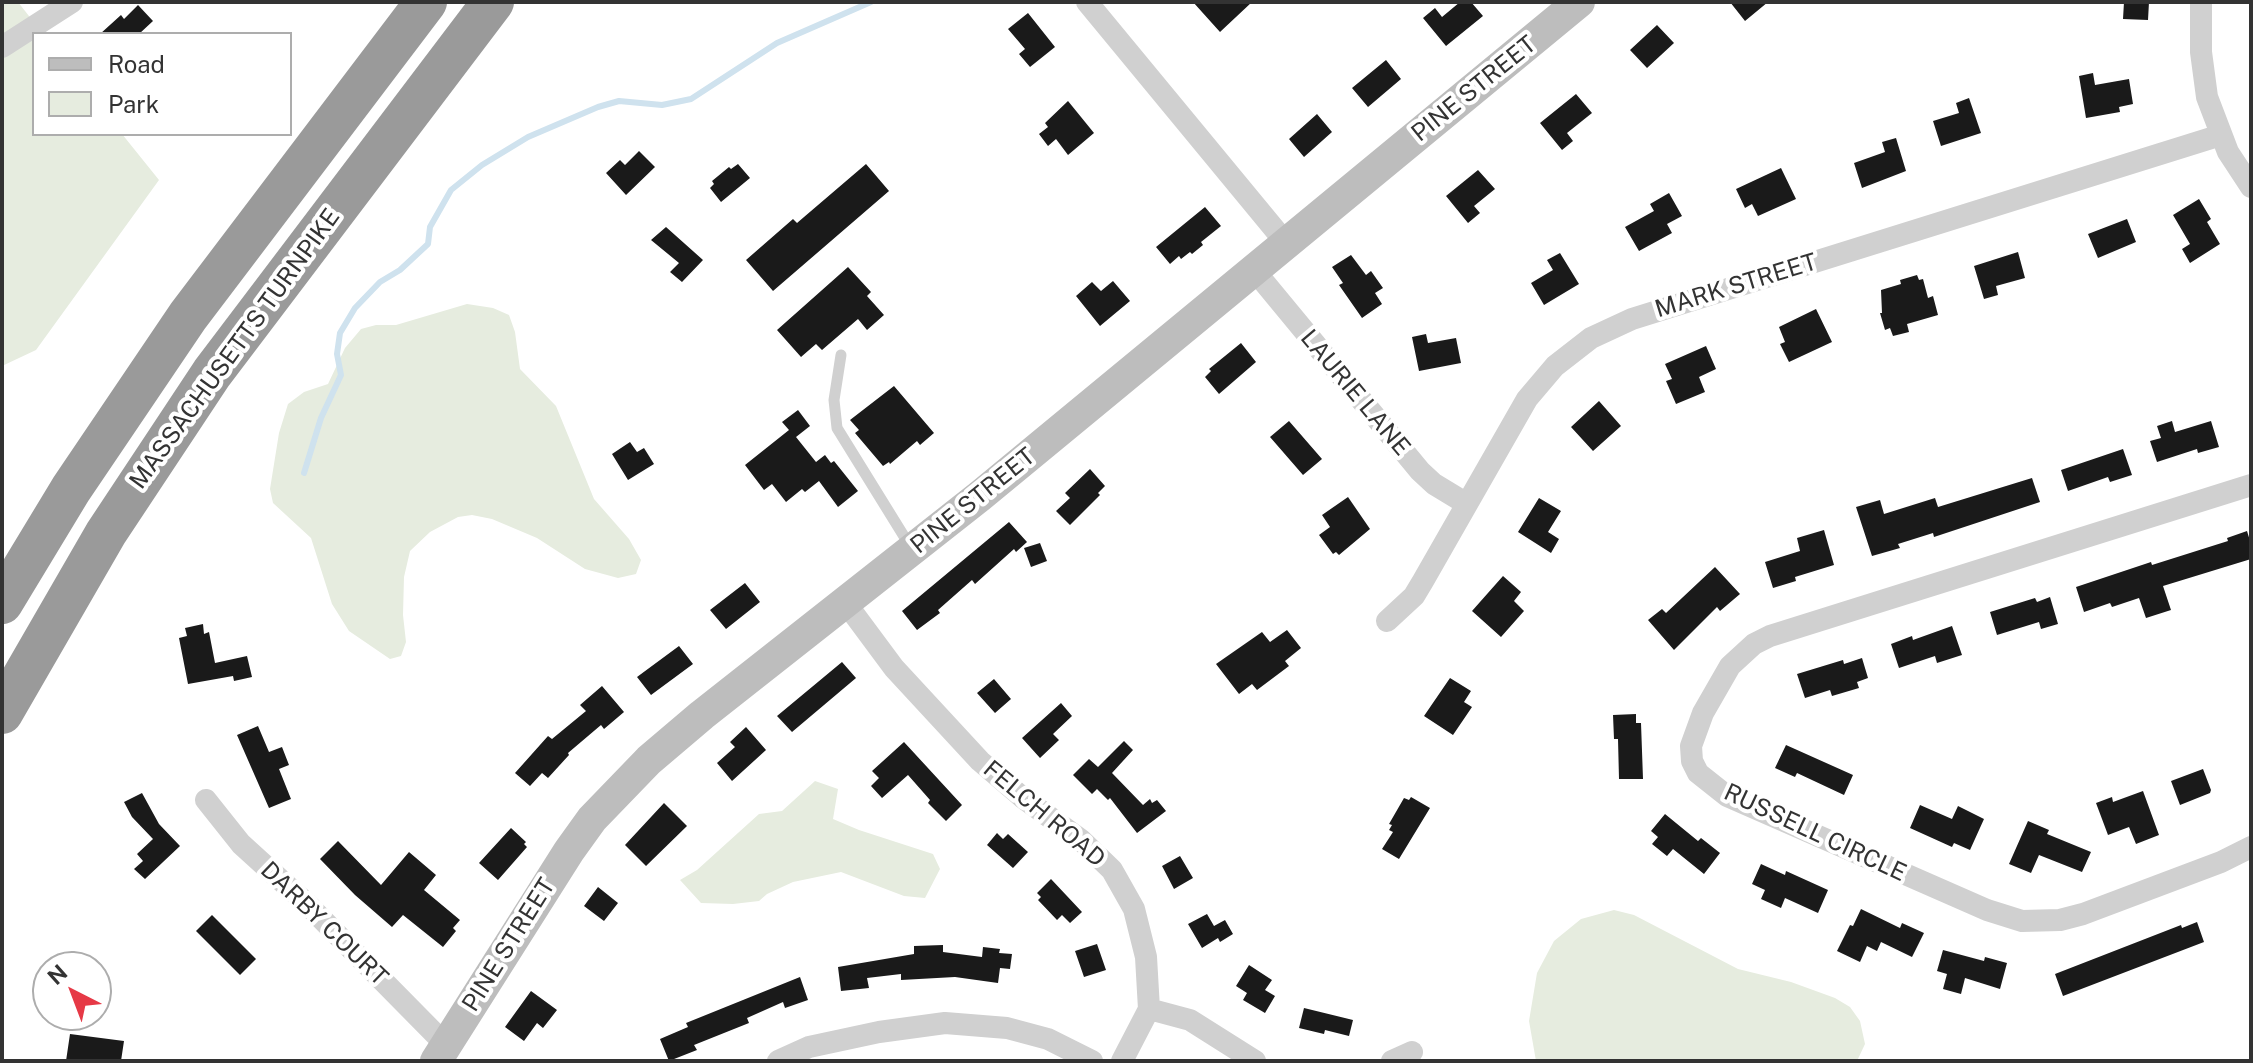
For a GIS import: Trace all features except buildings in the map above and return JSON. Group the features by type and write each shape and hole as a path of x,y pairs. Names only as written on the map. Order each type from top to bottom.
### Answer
{"highway":[{"path":"2,603 71,489 188,316 426,2"},
{"name":"MASSACHUSETTS TURNPIKE","path":"2,713 106,533 212,373 493,2"}],"main road":[{"name":"PINE STREET","path":"441,1053 543,889 592,819 640,768 913,550 1579,2"}],"street":[{"path":"2,47 72,2"},
{"path":"1087,2 1286,243"},
{"path":"2201,2 2203,75 2212,115 2228,152 2251,187"},
{"name":"MARK STREET","path":"1387,621 1414,596 1514,420 1541,381 1572,352 1612,328 1662,309 2221,135"},
{"name":"LAURIE LANE","path":"1254,270 1420,471 1434,484 1467,504"},
{"name":"RUSSELL CIRCLE","path":"2251,485 1770,636 1754,644 1730,666 1703,713 1691,746 1692,761 1698,773 1727,796 1987,910 2022,921 2060,920 2083,914 2221,862 2251,847"},
{"name":"FELCH ROAD","path":"845,602 894,668 971,752 1022,797 1081,840 1112,870 1134,909 1146,957 1149,1009"},
{"name":"DARBY COURT","path":"206,800 241,844 307,904 441,1053"},
{"path":"1122,1061 1149,1009 1190,1020 1255,1061"},
{"path":"778,1061 809,1047 879,1032 945,1023 1007,1028 1048,1039 1092,1061"}],"lane":[{"path":"841,355 834,400 837,428 913,550"}],"green space":[{"path":"2,2 18,2 41,32 32,32 32,136 124,136 159,180 36,350 2,366"},
{"path":"467,304 493,308 509,315 515,332 520,369 556,406 594,499 629,539 641,560 636,574 618,578 585,569 537,538 492,519 472,515 458,517 430,532 410,551 404,577 406,642 401,656 390,659 349,631 332,604 311,538 273,503 270,489 279,433 288,404 304,392 328,384 345,348 361,329 396,325"},
{"path":"815,781 838,789 833,819 933,854 940,869 925,898 904,896 841,872 793,882 759,901 701,903 680,880 697,870 759,814 782,811"},
{"path":"1614,910 1634,915 1738,969 1791,982 1835,998 1850,1007 1860,1021 1865,1044 1857,1061 1536,1061 1529,1021 1537,973 1554,941 1581,919"}],"waterway":[{"path":"304,473 321,418 341,375 337,354 340,333 355,308 380,282 400,270 428,244 430,227 451,190 482,165 528,137 619,101 662,105 691,99 777,43 871,2"}]}
